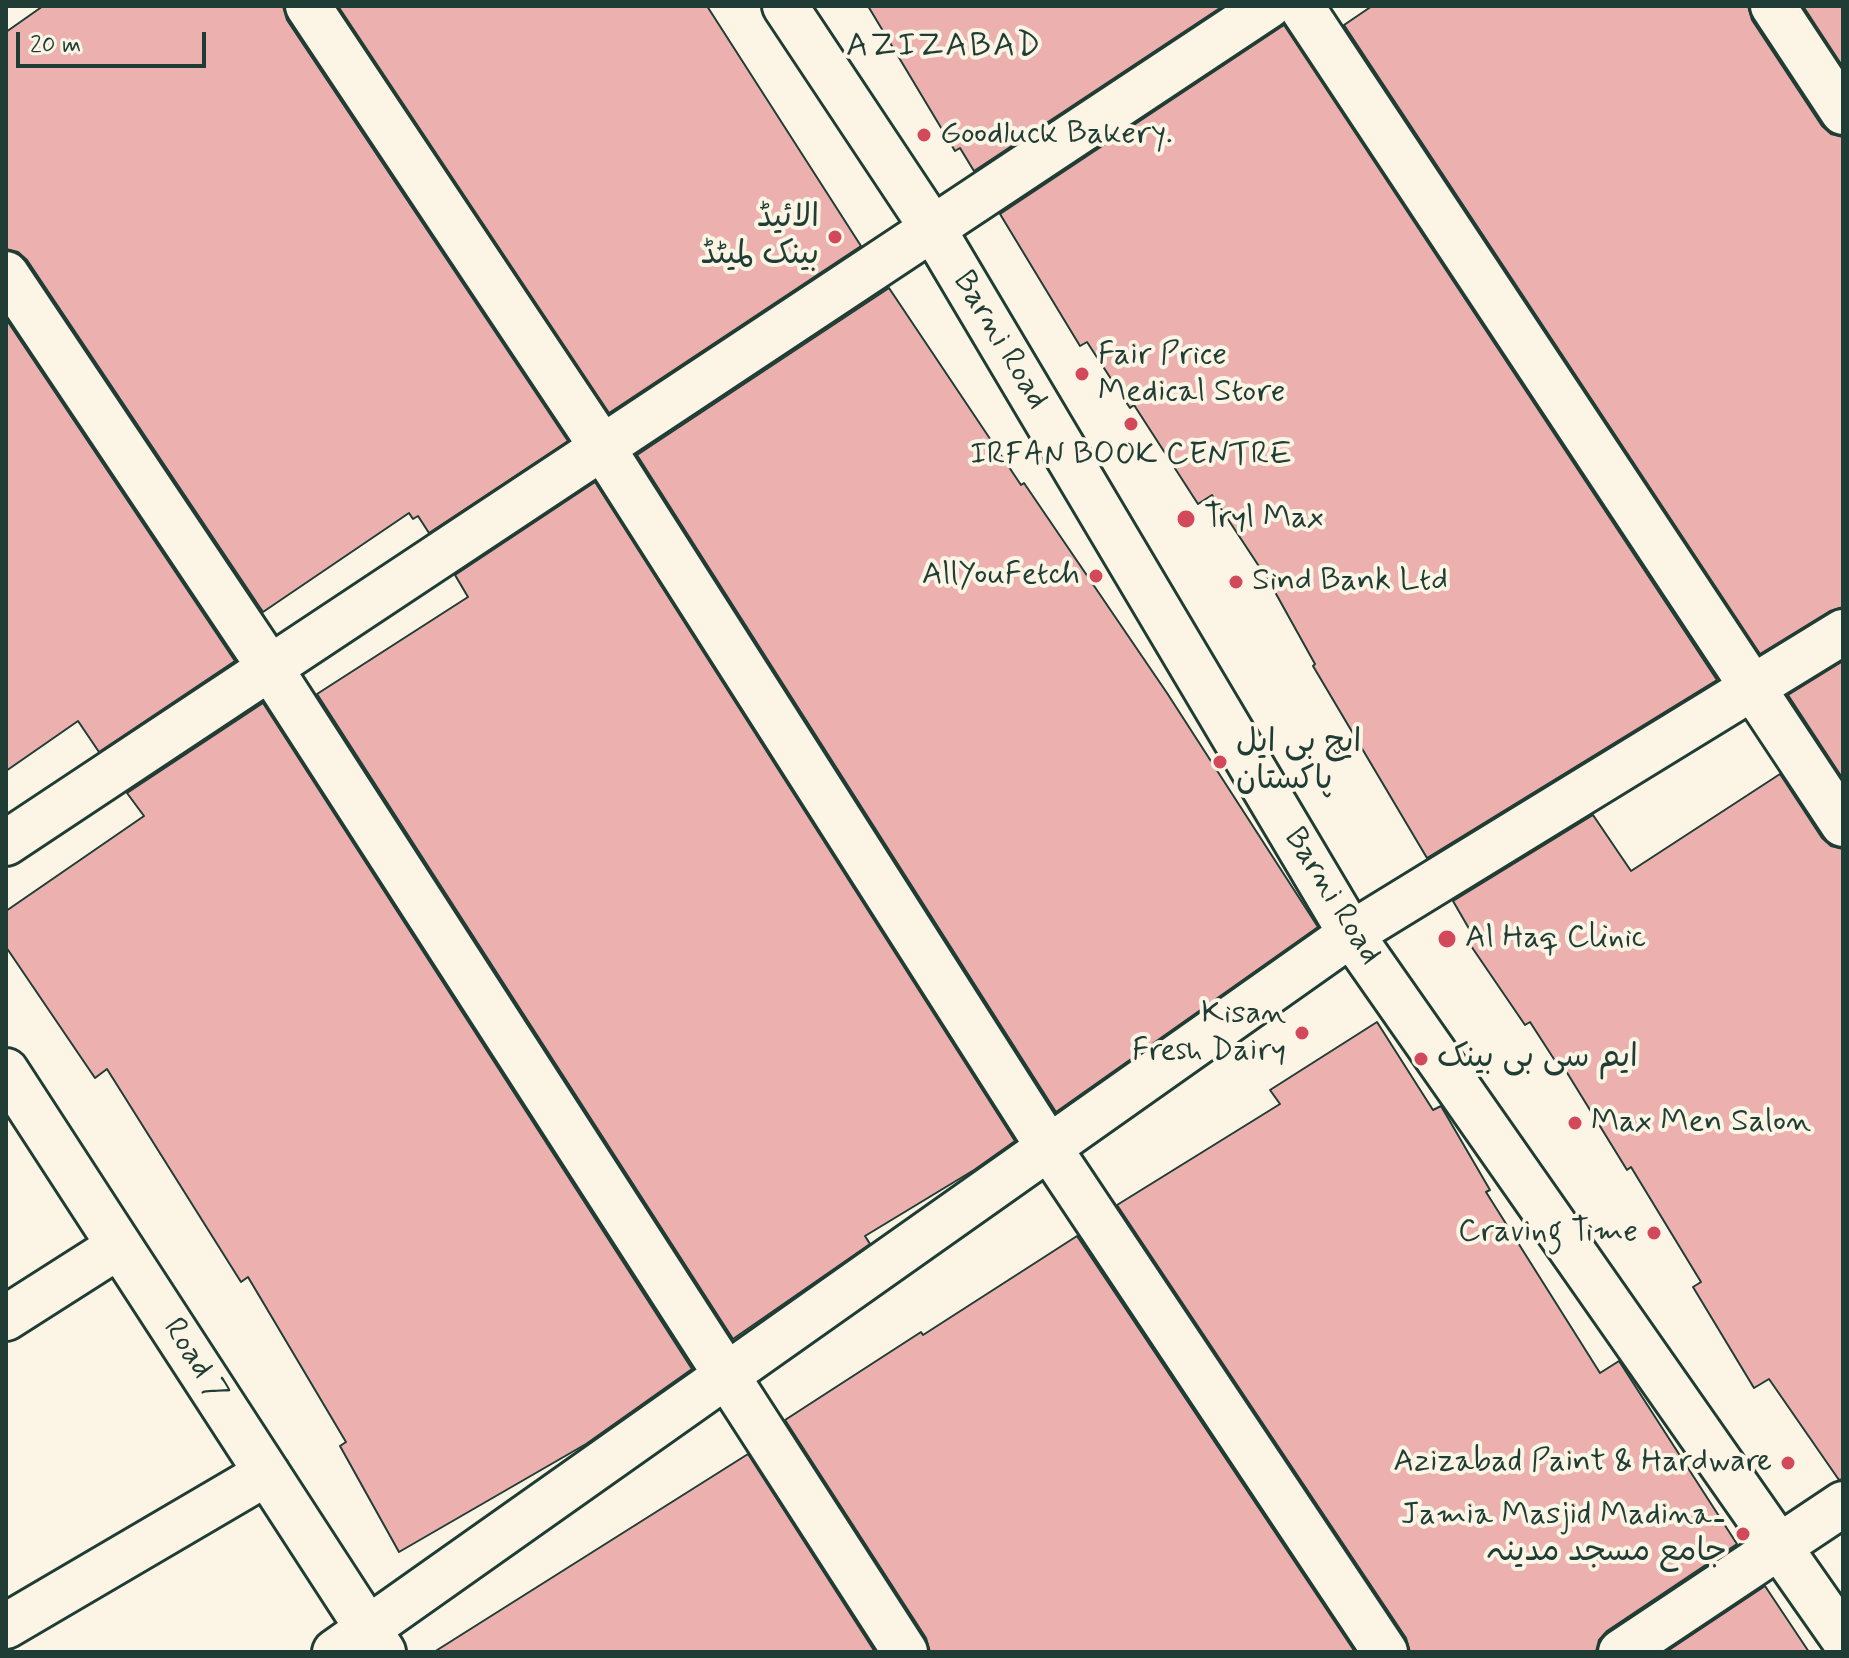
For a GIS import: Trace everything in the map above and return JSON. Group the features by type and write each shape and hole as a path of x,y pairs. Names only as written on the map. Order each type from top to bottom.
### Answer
{"street":[{"path":"308,6 602,447 1049,1148 1385,1652"},
{"name":"Barni Road","path":"785,6 933,229 1351,934 1843,1638"},
{"path":"6,843 1268,6"},
{"path":"1301,6 1843,824"},
{"path":"1773,6 1843,112"},
{"path":"6,274 270,668 905,1652"},
{"path":"362,1645 727,1376 1351,934 1843,632"},
{"name":"Road 7","path":"6,1071 267,1473 362,1645"},
{"path":"6,1318 119,1246"},
{"path":"6,1626 267,1473"},
{"path":"1621,1652 1843,1504"}],"building":[{"path":"43,6 283,6 287,20 568,441 429,533 418,516 413,519 409,513 263,612 27,260 18,252 6,249 6,32"},
{"path":"338,6 707,6 861,246 609,413"},
{"path":"868,6 1223,6 974,171 960,148 955,151"},
{"path":"1372,6 1748,6 1752,20 1822,126 1831,134 1843,137 1843,607 1830,611 1760,654 1344,25"},
{"path":"1803,6 1843,6 1843,67"},
{"path":"1284,25 1717,680 1427,858 1313,666 1315,664 1270,583 1212,495 1198,504 1134,405 1130,408 1087,342 1080,346 1000,214"},
{"path":"889,288 1021,485 1024,483 1167,693 1318,927 1056,1112 637,455"},
{"path":"6,319 235,661 99,752 78,721 6,771"},
{"path":"595,482 1015,1141 974,1170 865,1236 870,1244 733,1339 317,694 468,597 455,575"},
{"path":"1843,661 1843,779 1788,695"},
{"path":"263,703 692,1369 586,1444 399,1552 340,1446 346,1442 248,1277 241,1282 107,1069 95,1078 6,947 6,911 144,816 127,793"},
{"path":"1780,774 1822,838 1831,846 1843,849 1843,1479 1839,1480 1769,1379 1754,1388 1693,1287 1701,1282 1631,1167 1627,1170 1566,1071 1563,1073 1530,1022 1525,1025 1469,943 1475,939 1453,901 1593,815 1631,871"},
{"path":"1377,1022 1433,1110 1441,1106 1490,1190 1486,1192 1600,1373 1619,1361 1737,1544 1607,1631 1599,1640 1596,1652 1410,1652 1406,1638 1117,1205 1280,1104 1270,1090"},
{"path":"1077,1236 1355,1652 930,1652 926,1638 785,1420"},
{"path":"748,1454 875,1652 434,1652"},
{"path":"1765,1586 1809,1652 1666,1652"}],"place":[{"name":"Goodluck Bakery.","path":"924,135"},
{"name":"الائیڈ بینک لمیٹڈ","path":"835,237"},
{"name":"Fair Price Medical Store","path":"1082,374"},
{"name":"IRFAN BOOK CENTRE","path":"1131,424"},
{"name":"Tryl Max","path":"1186,519"},
{"name":"AllYouFetch","path":"1096,576"},
{"name":"Sind Bank Ltd","path":"1236,582"},
{"name":"ایچ بی ایل پاکستان","path":"1220,762"},
{"name":"Al Haq Clinic","path":"1447,939"},
{"name":"Kisan Fresh Dairy","path":"1302,1033"},
{"name":"ایم سی بی بینک","path":"1421,1059"},
{"name":"Max Men Salon","path":"1575,1123"},
{"name":"Craving Time","path":"1654,1233"},
{"name":"Azizabad Paint & Hardware","path":"1788,1463"},
{"name":"Jamia Masjid Madina۔ جامع مسجد مدینہ","path":"1743,1534"}],"district":[{"name":"AZIZABAD","path":"944,48"}]}
